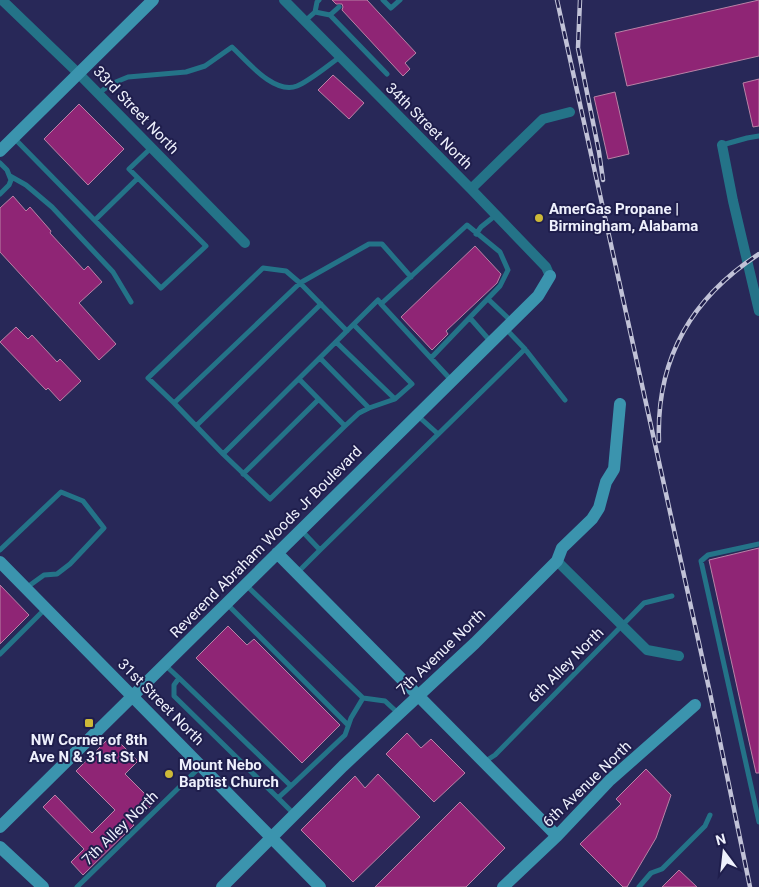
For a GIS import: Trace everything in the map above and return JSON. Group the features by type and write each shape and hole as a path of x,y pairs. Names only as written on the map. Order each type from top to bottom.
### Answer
{"street":[{"name":"33rd Street North","path":"2,0 80,74 245,243"},
{"path":"0,151 153,0"},
{"name":"34th Street North","path":"284,0 471,189 546,267 550,276"},
{"path":"471,189 543,119 570,112"},
{"path":"722,145 732,201 759,311"},
{"name":"Reverend Abraham Woods Jr Boulevard","path":"0,827 538,296 550,276"},
{"name":"7th Avenue North","path":"222,887 343,766 475,643 557,560 562,548 592,519 599,508 606,482 614,469 620,404"},
{"path":"277,554 557,836"},
{"path":"557,560 647,650 679,656"},
{"name":"31st Street North","path":"0,562 320,887"},
{"name":"6th Avenue North","path":"503,887 557,836 610,780 695,705"},
{"path":"0,847 43,887"}],"lane":[{"path":"304,21 315,12 317,2 320,0"},
{"path":"383,0 391,8 400,0"},
{"path":"330,15 339,7"},
{"path":"315,12 330,15 387,74"},
{"path":"99,93 111,84 128,77 186,72 205,66 232,47 272,84 288,87 298,85 340,57"},
{"path":"722,145 759,136"},
{"path":"14,138 161,288 206,246 129,169 152,148"},
{"path":"0,163 10,176 26,185 52,207 113,272 132,302"},
{"path":"0,194 9,185 10,176"},
{"path":"95,220 138,178"},
{"path":"476,234 496,215"},
{"path":"381,304 467,225 500,252 508,270 500,286 431,358"},
{"path":"174,403 300,283 369,244 382,244 411,276"},
{"path":"347,331 286,271 263,268 148,378 270,499 359,413 395,399 412,384 354,325"},
{"path":"488,299 565,400"},
{"path":"223,454 378,300 452,381"},
{"path":"196,426 321,304"},
{"path":"470,318 491,343"},
{"path":"336,342 395,399"},
{"path":"297,573 525,349"},
{"path":"320,358 369,408"},
{"path":"299,379 345,426"},
{"path":"243,474 318,400"},
{"path":"418,415 438,434"},
{"path":"0,550 61,492 83,501 104,528 70,564 57,574 44,575 26,589"},
{"path":"301,530 320,550"},
{"path":"759,544 708,555 702,560 759,822"},
{"path":"246,584 362,698 385,701 400,714"},
{"name":"6th Alley North","path":"484,762 494,755 644,603 672,596"},
{"path":"227,604 348,724"},
{"path":"0,654 45,609"},
{"path":"165,665 290,786"},
{"path":"179,678 174,684 174,696 294,814"},
{"path":"278,798 345,735 348,724 362,698"},
{"name":"7th Alley North","path":"77,887 201,766"},
{"path":"639,887 651,874 662,869 705,826 710,815"}],"building":[{"path":"332,0 367,0 416,53 405,63 410,69 403,76 342,10 342,4 336,4"},
{"path":"759,0 759,56 627,86 615,33"},
{"path":"333,75 364,103 349,119 318,90"},
{"path":"759,79 759,126 753,127 743,83"},
{"path":"615,92 629,154 608,159 594,97"},
{"path":"79,104 124,149 88,185 44,139"},
{"path":"13,196 26,211 30,207 51,231 50,233 84,270 88,266 102,282 79,303 116,344 99,360 0,252 0,208"},
{"path":"475,246 501,274 497,283 446,331 448,334 432,350 401,317"},
{"path":"16,327 28,339 32,335 57,362 60,359 81,381 60,401 48,388 46,390 0,342"},
{"path":"759,548 759,773 756,773 709,560"},
{"path":"0,585 29,615 0,644"},
{"path":"228,626 247,645 254,639 340,725 302,763 196,658"},
{"path":"407,733 421,748 431,739 465,773 434,802 386,754"},
{"path":"112,735 138,761 125,774 154,803 142,815 140,812 131,822 134,825 83,875 71,862 84,849 43,807 55,795 92,833 115,810 76,771"},
{"path":"646,769 671,795 656,838 627,887 623,887 580,844 621,804 616,799"},
{"path":"378,774 420,817 353,882 301,830 355,776 365,788"},
{"path":"460,802 505,848 466,887 375,887"},
{"path":"679,870 697,887 662,887"}],"railway":[{"path":"557,0 710,693 750,887"},
{"path":"580,0 578,48 603,180"},
{"path":"659,441 660,412 664,384 671,358 682,334 714,290 735,271 759,254"}],"place":[{"name":"AmerGas Propane | Birmingham, Alabama","path":"539,218"},
{"name":"NW Corner of 8th Ave N & 31st St N","path":"89,723"},
{"name":"Mount Nebo Baptist Church","path":"169,774"}]}
